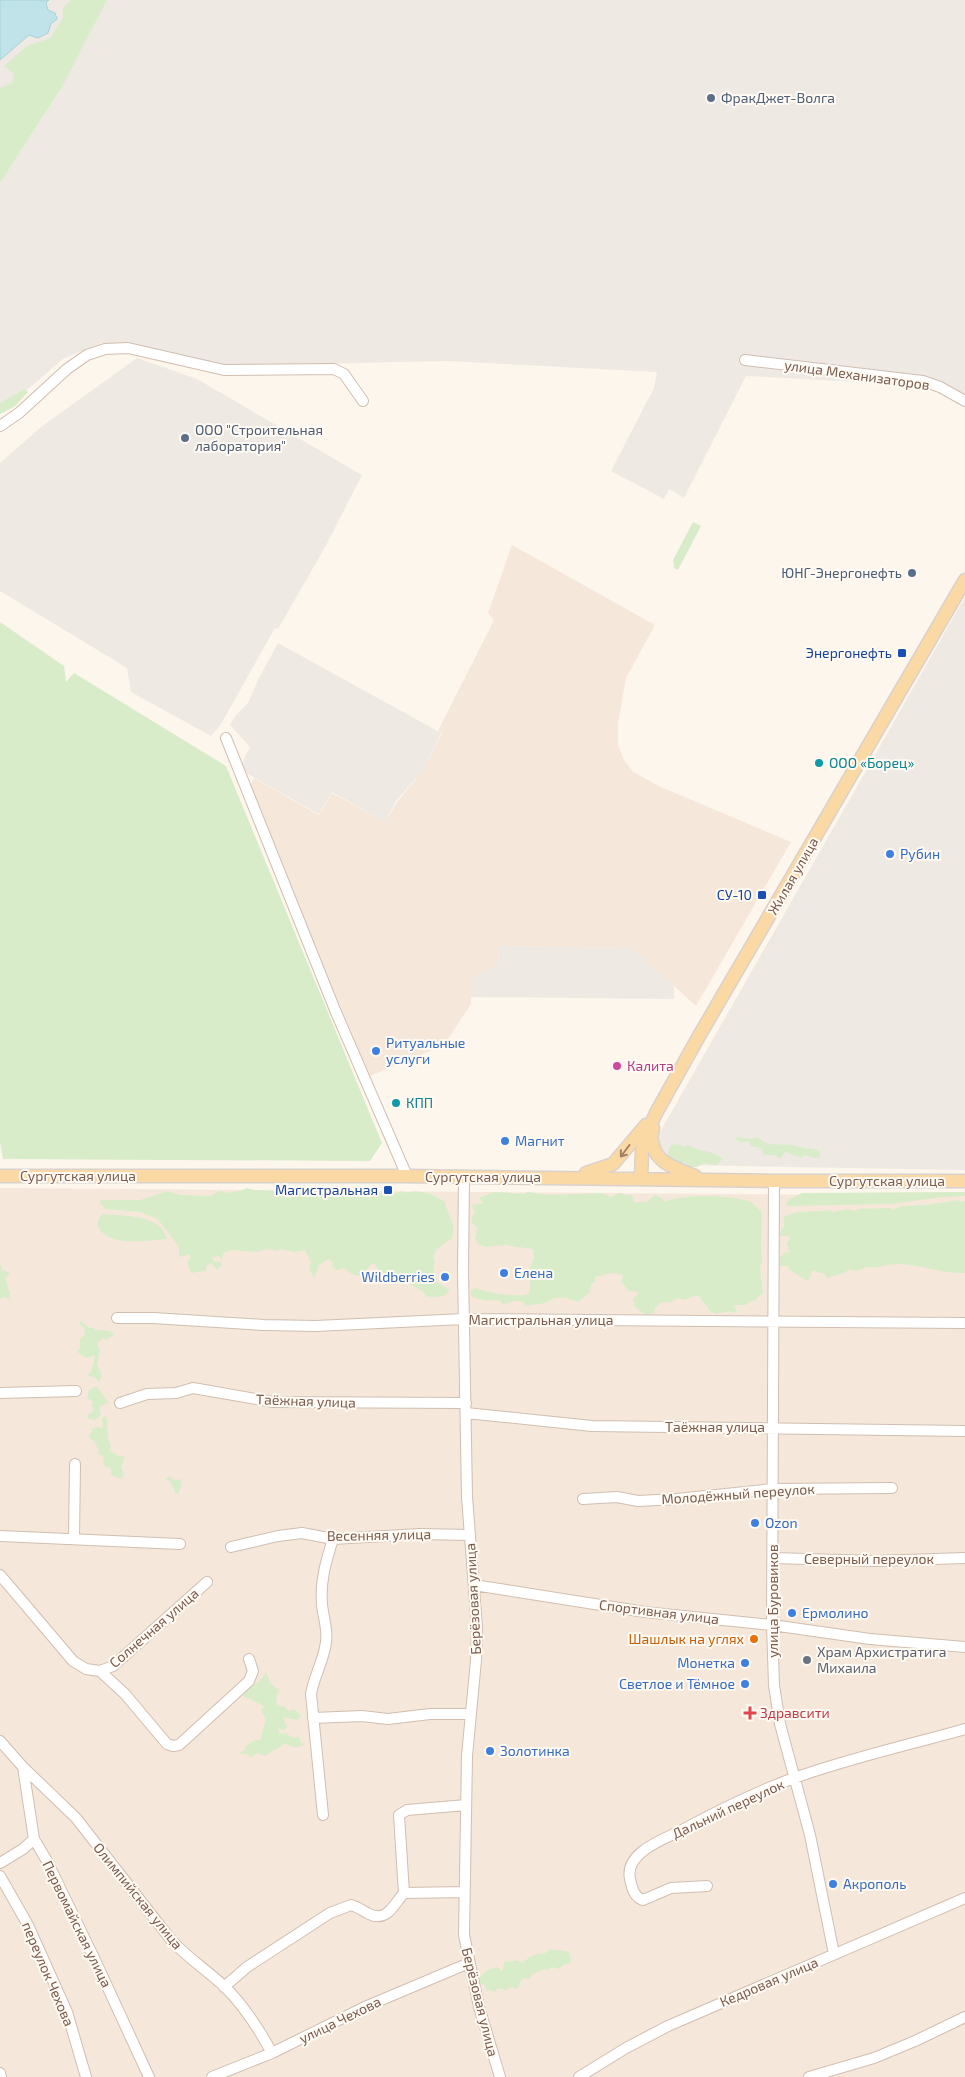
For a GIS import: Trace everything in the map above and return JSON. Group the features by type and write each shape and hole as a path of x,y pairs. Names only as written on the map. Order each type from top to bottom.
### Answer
{"main road":[{"name":"Жилая улица","path":"641,1178 642,1151 645,1138 656,1113 698,1036 965,580"},
{"path":"570,1177 614,1164 656,1113"},
{"path":"656,1113 651,1137 656,1155 673,1168 704,1180"},
{"name":"Сургутская улица","path":"0,1176 464,1176 774,1181 965,1181"}],"street":[{"path":"0,426 19,413 67,369 97,350 111,348 128,348 224,370 334,369 344,374 364,401"},
{"name":"улица Механизаторов","path":"745,360 923,382 940,386 965,401"},
{"path":"226,738 332,1002 407,1176"},
{"name":"Берёзовая улица","path":"464,1176 467,1497 474,1585 476,1660 470,1714 466,1805 464,1935 479,2007 500,2077"},
{"name":"улица Буровиков","path":"774,1181 772,1625 776,1703 810,1835 834,1954"},
{"name":"Магистральная улица","path":"117,1318 316,1326 464,1319 965,1323"},
{"name":"Таёжная улица","path":"120,1403 146,1394 176,1393 193,1388 273,1402 466,1408 592,1426 965,1431"},
{"path":"0,1392 76,1391"},
{"path":"74,1539 75,1464"},
{"name":"Молодёжный переулок","path":"583,1499 667,1500 773,1489 892,1488"},
{"name":"Весенняя улица","path":"230,1547 278,1536 302,1533 333,1539 420,1534 470,1535"},
{"path":"0,1536 180,1544"},
{"path":"322,1815 311,1694 313,1681 327,1640 322,1606 322,1580 333,1539"},
{"name":"Северный переулок","path":"773,1558 875,1561 965,1558"},
{"path":"0,1575 73,1661 86,1669 100,1672 125,1694 167,1744 173,1746 180,1745 249,1682 253,1671 249,1659"},
{"name":"Солнечная улица","path":"100,1672 113,1666 207,1582"},
{"name":"Спортивная улица","path":"474,1585 646,1612 772,1625 870,1639 965,1647"},
{"path":"313,1718 362,1716 388,1719 430,1714 470,1714"},
{"name":"Дальний переулок","path":"707,1886 671,1888 643,1900 635,1895 632,1888 629,1874 630,1866 641,1853 673,1834 755,1794 794,1778 965,1729"},
{"name":"Олимпийская улица","path":"0,1741 23,1767 76,1818 172,1941 224,1987 243,2007 272,2053"},
{"name":"Первомайская улица","path":"23,1767 34,1839 47,1861 95,1960 149,2077"},
{"path":"224,1987 247,1967 330,1913 351,1904 376,1917 388,1913 404,1893 399,1815 408,1810 466,1805"},
{"path":"0,1863 24,1849 34,1839"},
{"name":"переулок Чехова","path":"0,1876 28,1925 67,2012 86,2077"},
{"path":"404,1893 464,1892"},
{"name":"Кедровая улица","path":"579,2077 626,2048 668,2026 965,1898"},
{"name":"улица Чехова","path":"212,2077 272,2053 366,2006 469,1963"},
{"path":"809,2077 874,2058 965,2017"},
{"path":"0,2073 1,2077"}],"shaded area":[{"path":"0,0 965,0 965,394 949,387 746,376 684,498 669,489 664,499 611,471 654,388 657,372 448,361 222,366 125,343 101,343 63,359 0,413"},
{"path":"137,358 197,379 362,475 324,549 278,629 275,628 221,724 211,736 131,692 127,668 0,591 0,463 41,427"},
{"path":"512,545 655,625 626,678 618,724 618,745 624,760 633,772 661,787 791,842 696,1006 632,948 499,946 498,963 471,980 471,1004 444,1045 370,1076 316,951 250,786 254,778 319,815 332,793 385,822 397,802 424,769 442,733 438,731 494,620 488,613"},
{"path":"965,597 965,1170 682,1165 669,1156 660,1146 660,1132"},
{"path":"278,643 441,733 424,769 396,801 385,822 332,792 319,814 239,769 250,747 230,725 236,715 248,703"},
{"path":"499,946 632,948 674,986 674,999 471,997 471,980 498,963"},
{"path":"0,1188 965,1196 965,2077 0,2077"}],"green space":[{"path":"71,0 107,0 63,85 0,183 0,88 12,83 14,74 4,66 27,46 50,38 63,18 63,7"},
{"path":"25,389 28,392 14,407 0,414 0,403"},
{"path":"693,522 701,526 678,570 674,568 673,560"},
{"path":"0,622 64,666 66,682 74,673 226,766 382,1143 370,1161 3,1159 0,1142"},
{"path":"737,1137 749,1139 758,1137 769,1144 815,1149 820,1152 820,1157 813,1158 805,1155 801,1158 786,1152 781,1159 775,1155 764,1155 761,1148 751,1146 748,1141 742,1143 736,1140"},
{"path":"673,1144 683,1147 689,1145 701,1151 716,1154 723,1159 717,1165 703,1163 697,1167 691,1167 684,1162 681,1166 668,1157 669,1148"},
{"path":"247,1188 254,1190 328,1192 335,1195 345,1189 379,1194 382,1192 390,1195 402,1191 404,1193 415,1191 435,1196 445,1202 453,1223 452,1238 439,1247 433,1256 435,1261 433,1267 437,1282 450,1290 440,1297 427,1297 422,1291 403,1279 397,1279 390,1274 379,1272 375,1264 372,1263 366,1271 357,1276 345,1268 337,1270 332,1267 333,1263 329,1259 319,1265 315,1277 313,1277 309,1267 311,1262 305,1250 294,1252 269,1249 256,1252 232,1250 223,1253 222,1261 219,1256 212,1257 214,1262 219,1261 222,1264 217,1270 211,1263 207,1265 205,1271 191,1273 187,1262 191,1257 190,1254 179,1256 179,1247 158,1219 140,1212 106,1209 99,1202 101,1200 140,1200 168,1191 180,1195 211,1196 219,1191 225,1193"},
{"path":"494,1192 524,1194 527,1192 550,1195 601,1193 611,1197 619,1193 632,1195 634,1202 647,1202 655,1195 662,1198 664,1202 694,1196 719,1196 750,1202 762,1212 762,1263 760,1267 763,1294 758,1296 755,1301 753,1300 745,1305 734,1305 736,1313 729,1311 716,1314 710,1311 698,1295 684,1300 678,1298 671,1302 662,1302 655,1308 654,1313 646,1315 635,1307 633,1298 638,1295 638,1292 629,1291 621,1282 623,1275 613,1273 595,1277 595,1282 591,1284 590,1292 578,1302 567,1298 555,1298 545,1303 526,1306 523,1302 513,1301 503,1305 499,1300 477,1298 471,1295 471,1291 475,1288 511,1295 525,1295 529,1293 530,1267 534,1258 533,1249 505,1245 485,1247 477,1243 475,1239 477,1228 472,1223 472,1216 475,1214 472,1205 484,1203 479,1198"},
{"path":"965,1192 965,1196 890,1204 787,1206 786,1204 789,1199 802,1193"},
{"path":"959,1200 960,1202 965,1201 965,1273 898,1264 866,1267 860,1270 850,1269 844,1273 827,1278 824,1273 813,1270 808,1281 790,1270 788,1266 777,1266 776,1262 785,1252 789,1253 787,1243 790,1239 789,1236 780,1235 781,1229 784,1227 784,1217 793,1213 830,1210 833,1212 847,1209 856,1211 858,1209 891,1208 892,1210 901,1206 926,1205"},
{"path":"102,1214 130,1216 149,1221 163,1231 167,1239 127,1241 108,1237 101,1231 97,1223"},
{"path":"0,1264 3,1270 10,1273 5,1278 8,1286 7,1289 10,1292 10,1300 5,1297 0,1299"},
{"path":"81,1321 90,1328 110,1331 114,1335 106,1340 103,1338 97,1343 100,1350 97,1365 102,1375 99,1383 96,1378 87,1375 91,1372 95,1355 86,1358 77,1352 80,1348 80,1339 85,1334 84,1328 79,1323"},
{"path":"96,1386 109,1403 103,1404 102,1407 99,1405 101,1415 95,1420 89,1419 87,1416 94,1410 91,1406 93,1403 88,1398 88,1391"},
{"path":"105,1416 107,1418 108,1438 111,1447 109,1450 116,1455 125,1457 121,1467 124,1473 122,1479 110,1475 112,1472 109,1467 105,1467 103,1462 104,1456 98,1454 99,1451 94,1441 88,1436 92,1429 97,1427 103,1428 102,1419"},
{"path":"169,1476 174,1480 180,1479 182,1484 179,1493 176,1494 170,1481 167,1481 166,1479"},
{"path":"266,1672 271,1684 279,1690 276,1696 277,1705 285,1707 288,1711 294,1709 301,1715 298,1720 283,1717 287,1727 284,1730 279,1728 279,1734 286,1733 293,1738 299,1737 301,1743 305,1744 296,1747 286,1743 265,1756 257,1753 251,1758 247,1754 238,1753 245,1750 251,1742 260,1740 266,1719 261,1711 264,1706 243,1696 261,1680"},
{"path":"550,1949 567,1951 570,1955 571,1963 563,1965 559,1969 552,1967 548,1971 545,1969 532,1974 530,1979 523,1978 518,1988 515,1989 511,1987 505,1990 498,1988 494,1992 491,1990 487,1991 485,1985 477,1981 488,1970 498,1967 501,1971 503,1970 504,1962 516,1960 523,1963 531,1956 544,1954"}],"water":[{"path":"0,0 49,0 46,3 48,10 55,13 57,19 51,24 48,33 38,38 29,35 0,60"}],"place":[{"name":"ФракДжет-Волга","path":"711,98"},
{"name":"ООО \"Строительная лаборатория\"","path":"185,438"},
{"name":"ЮНГ-Энергонефть","path":"912,573"},
{"name":"Энергонефть","path":"902,653"},
{"name":"ООО «Борец»","path":"819,763"},
{"name":"Рубин","path":"890,854"},
{"name":"СУ-10","path":"762,895"},
{"name":"Ритуальные услуги","path":"376,1051"},
{"name":"Калита","path":"617,1066"},
{"name":"КПП","path":"396,1103"},
{"name":"Магнит","path":"505,1141"},
{"name":"Магистральная","path":"388,1190"},
{"name":"Елена","path":"504,1273"},
{"name":"Wildberries","path":"445,1277"},
{"name":"Ozon","path":"755,1523"},
{"name":"Ермолино","path":"792,1613"},
{"name":"Шашлык на углях","path":"754,1639"},
{"name":"Храм Архистратига Михаила","path":"807,1660"},
{"name":"Монетка","path":"745,1663"},
{"name":"Светлое и Тёмное","path":"745,1684"},
{"name":"Здравсити","path":"750,1713"},
{"name":"Золотинка","path":"490,1751"},
{"name":"Акрополь","path":"833,1884"}]}
